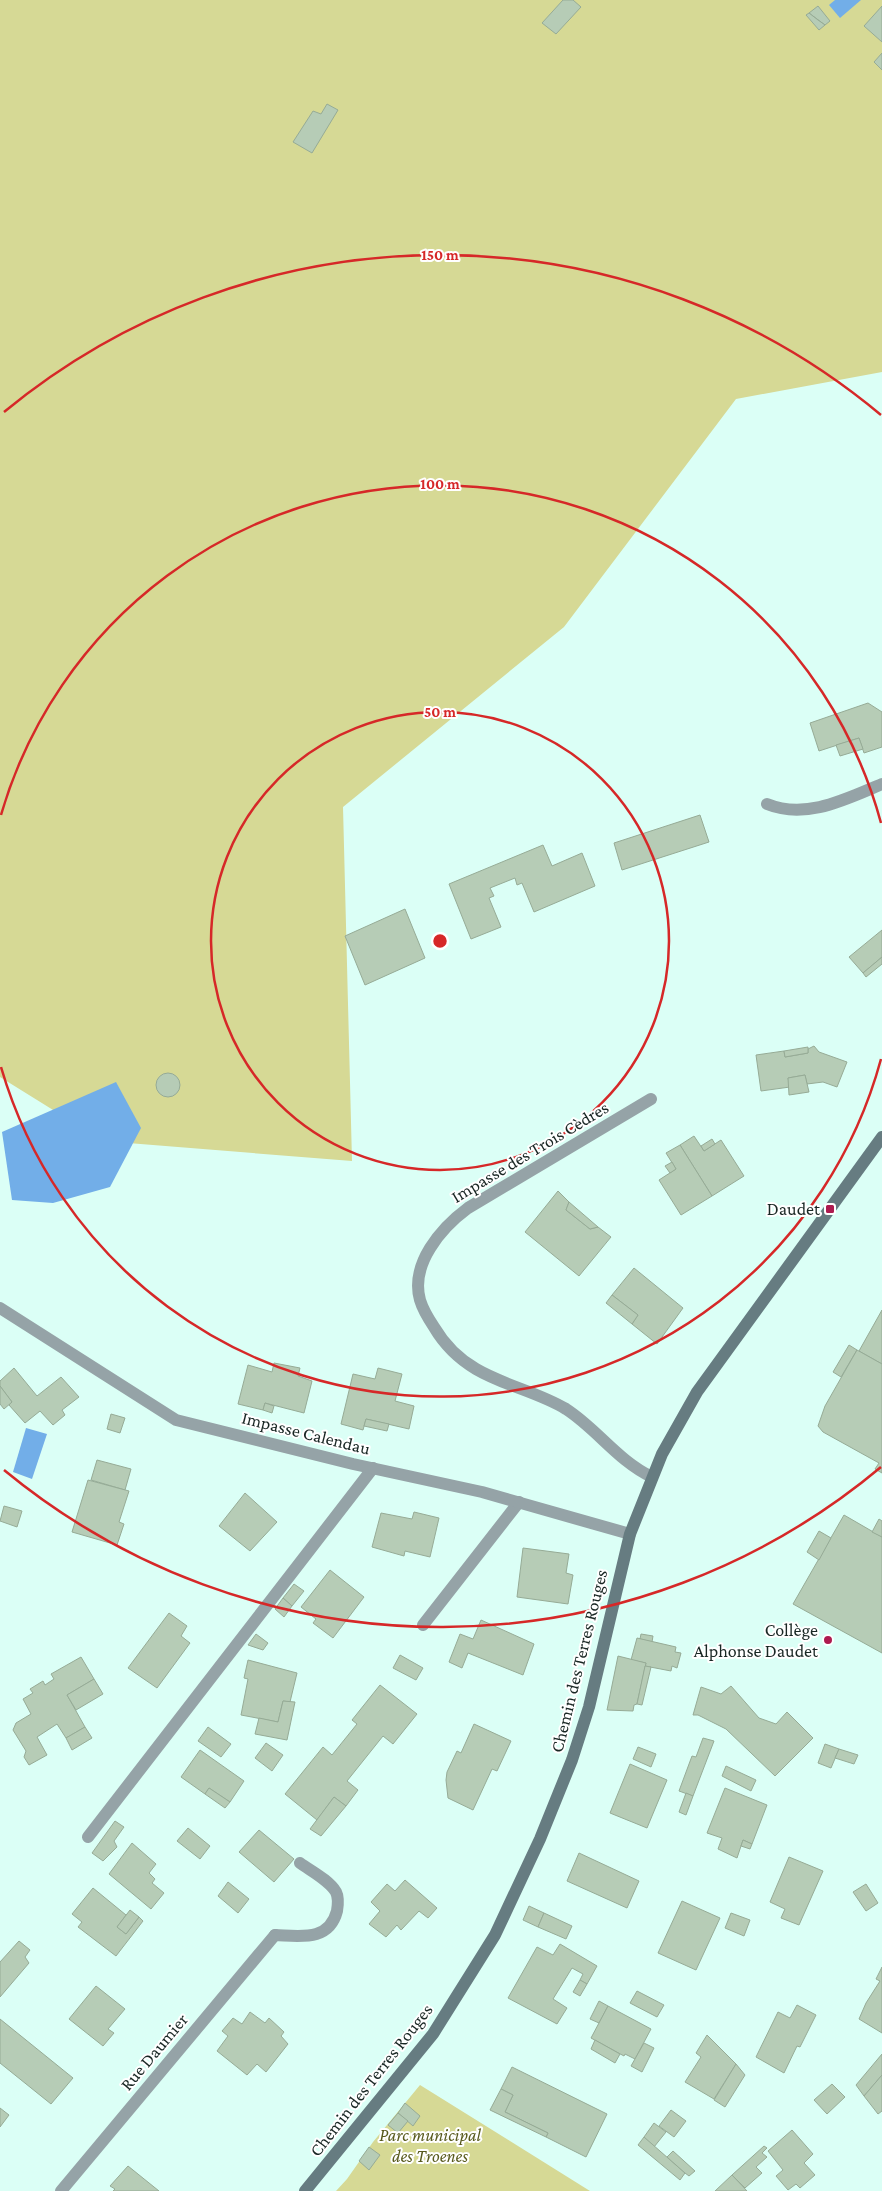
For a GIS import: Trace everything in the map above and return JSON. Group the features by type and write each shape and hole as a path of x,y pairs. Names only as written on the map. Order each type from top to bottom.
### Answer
{"main road":[{"name":"Chemin des Terres Rouges","path":"305,2191 433,2034 481,1959 508,1911 540,1839 581,1734 630,1534 652,1477 697,1392 882,1137"}],"street":[{"path":"767,804 786,809 808,810 826,806 882,784"},
{"name":"Impasse des Trois Cèdres","path":"651,1099 468,1208 455,1218 434,1241 421,1268 418,1282 424,1312 439,1336 462,1359 490,1376 540,1396 569,1411 629,1464 652,1477"},
{"name":"Impasse Calendau","path":"0,1308 168,1416 184,1422 373,1468 455,1485 630,1534"},
{"path":"88,1837 373,1468"},
{"path":"423,1625 519,1502"},
{"name":"Rue Daumier","path":"60,2191 275,1936 312,1936 326,1930 335,1916 338,1899 337,1893 330,1885 300,1863"}],"green space":[{"path":"0,0 882,0 882,372 736,399 564,627 343,807 352,1161 103,1141 0,1077"},
{"name":"Parc municipal des Troenes","path":"420,2085 590,2191 336,2191"}],"water":[{"path":"835,0 861,0 840,18 829,5"},
{"path":"116,1082 141,1128 110,1187 53,1203 12,1200 2,1132"},
{"path":"26,1428 47,1434 32,1479 13,1472"}],"building":[{"path":"563,0 573,0 581,7 556,34 542,23"},
{"path":"818,6 830,21 825,25 809,13"},
{"path":"882,6 882,42 864,26"},
{"path":"809,13 825,25 819,30 806,15"},
{"path":"882,53 882,70 874,62"},
{"path":"327,104 338,110 312,153 293,142 313,111 321,114"},
{"path":"868,703 882,712 882,747 864,753 859,738 819,751 810,723"},
{"path":"859,738 863,749 840,756 836,745"},
{"path":"700,815 709,842 622,870 614,843"},
{"path":"543,845 552,866 582,853 595,886 534,912 522,883 517,885 515,878 490,888 494,896 489,898 501,927 471,939 449,884"},
{"path":"405,909 425,958 365,985 345,936"},
{"path":"882,930 882,957 863,973 849,957"},
{"path":"882,957 882,964 866,977 863,973"},
{"path":"814,1046 819,1052 847,1062 837,1087 823,1082 807,1084 805,1075 788,1078 790,1087 761,1091 756,1055 784,1051 785,1057 808,1053 808,1049"},
{"path":"808,1047 808,1053 785,1057 784,1051"},
{"path":"168,1073 173,1074 179,1080 179,1090 173,1096 168,1097 163,1096 157,1090 156,1085 157,1080 163,1074"},
{"path":"805,1075 809,1092 789,1095 788,1078"},
{"path":"694,1136 704,1151 721,1140 744,1176 712,1196 680,1145"},
{"path":"712,1139 715,1144 704,1151 701,1146"},
{"path":"680,1145 712,1196 681,1215 659,1180 676,1169 666,1153"},
{"path":"672,1162 676,1169 670,1173 665,1166"},
{"path":"558,1191 569,1202 566,1210 590,1229 598,1227 611,1237 579,1276 525,1232"},
{"path":"569,1202 598,1227 590,1229 566,1210"},
{"path":"634,1268 683,1308 657,1344 632,1324 638,1315 612,1295"},
{"path":"612,1295 638,1315 632,1324 606,1303"},
{"path":"882,1310 882,1364 859,1351"},
{"path":"849,1345 857,1350 841,1377 833,1372"},
{"path":"857,1350 882,1364 882,1473 875,1469 879,1463 823,1432 818,1426 825,1406"},
{"path":"274,1363 300,1368 298,1376 312,1381 304,1413 265,1403 263,1410 238,1404 248,1365 272,1372"},
{"path":"14,1368 37,1396 61,1377 79,1397 62,1410 65,1415 53,1425 40,1411 25,1423 9,1405 12,1402 0,1386 0,1381"},
{"path":"378,1368 402,1374 395,1401 414,1406 409,1429 366,1419 363,1430 341,1424 353,1374 375,1379"},
{"path":"0,1386 12,1402 4,1409 0,1404"},
{"path":"265,1403 274,1406 272,1413 263,1410"},
{"path":"111,1414 125,1418 120,1433 107,1429"},
{"path":"366,1419 389,1424 387,1431 364,1426"},
{"path":"97,1460 131,1469 125,1490 91,1480"},
{"path":"88,1480 129,1491 119,1522 124,1524 117,1545 72,1532"},
{"path":"245,1493 277,1522 250,1551 219,1526"},
{"path":"4,1506 22,1511 17,1527 0,1521"},
{"path":"414,1512 439,1518 430,1557 405,1551 404,1556 372,1547 381,1513 412,1519"},
{"path":"844,1515 882,1537 882,1653 793,1604"},
{"path":"879,1519 882,1521 882,1537 872,1532"},
{"path":"819,1531 831,1538 819,1560 807,1552"},
{"path":"523,1548 569,1554 566,1573 573,1575 568,1604 517,1597"},
{"path":"330,1570 364,1597 333,1638 313,1623 316,1619 301,1607"},
{"path":"294,1584 304,1591 292,1606 283,1598"},
{"path":"283,1598 292,1606 284,1617 275,1609"},
{"path":"169,1613 187,1626 181,1636 190,1643 157,1688 128,1668"},
{"path":"481,1620 534,1644 523,1675 468,1653 462,1668 449,1662 460,1634 473,1639"},
{"path":"256,1634 268,1643 263,1650 248,1645"},
{"path":"641,1634 653,1636 652,1642 640,1639"},
{"path":"637,1638 676,1647 675,1652 681,1653 677,1668 672,1666 671,1671 645,1666 646,1663 631,1660"},
{"path":"400,1655 423,1668 416,1680 393,1668"},
{"path":"618,1656 646,1663 637,1704 634,1705 633,1711 607,1710"},
{"path":"81,1657 94,1679 67,1695 85,1727 66,1738 57,1724 37,1737 47,1755 29,1765 24,1757 26,1751 13,1730 16,1723 31,1714 23,1699 33,1693 30,1689 43,1681 45,1685 54,1679 51,1674"},
{"path":"248,1660 297,1673 290,1702 283,1701 278,1722 241,1715 248,1679 244,1678"},
{"path":"645,1666 651,1667 642,1705 637,1704"},
{"path":"94,1679 103,1694 76,1710 67,1695"},
{"path":"380,1685 417,1714 393,1744 383,1736 347,1781 358,1790 346,1806 334,1797 317,1820 285,1794 323,1747 332,1755 357,1724 352,1720"},
{"path":"731,1686 759,1718 776,1724 787,1712 813,1738 775,1776 726,1729 698,1715 693,1715 701,1687 721,1694"},
{"path":"283,1701 295,1702 287,1740 255,1734 259,1718 278,1722"},
{"path":"474,1724 511,1741 497,1771 492,1769 473,1810 448,1798 446,1780 447,1772 457,1751 461,1753"},
{"path":"85,1727 92,1738 72,1750 66,1738"},
{"path":"208,1727 231,1744 221,1757 198,1741"},
{"path":"703,1738 714,1741 693,1796 679,1791 692,1756 696,1757"},
{"path":"266,1743 283,1755 272,1771 255,1758"},
{"path":"825,1744 839,1749 831,1768 818,1763"},
{"path":"638,1747 656,1754 651,1767 633,1759"},
{"path":"839,1749 858,1755 854,1764 835,1758"},
{"path":"200,1750 244,1781 230,1802 209,1788 205,1794 181,1777"},
{"path":"630,1764 667,1780 647,1828 610,1813"},
{"path":"726,1766 756,1780 751,1791 722,1776"},
{"path":"209,1788 230,1802 225,1808 205,1794"},
{"path":"725,1788 767,1805 752,1844 743,1840 737,1858 718,1849 722,1838 707,1833"},
{"path":"686,1793 693,1796 686,1815 679,1812"},
{"path":"334,1797 346,1806 321,1836 310,1829"},
{"path":"115,1821 124,1827 114,1841 117,1847 103,1861 92,1853"},
{"path":"188,1828 210,1846 200,1859 177,1841"},
{"path":"259,1830 294,1859 274,1882 239,1852"},
{"path":"743,1840 752,1844 750,1849 741,1846"},
{"path":"132,1843 156,1864 149,1873 155,1879 152,1883 164,1893 151,1909 109,1874"},
{"path":"579,1853 639,1881 627,1908 567,1881"},
{"path":"789,1857 823,1871 799,1925 781,1918 785,1909 770,1902"},
{"path":"405,1880 437,1908 428,1918 419,1911 401,1930 397,1925 386,1937 369,1924 380,1911 371,1902 387,1884 395,1891"},
{"path":"228,1882 249,1899 238,1913 218,1896"},
{"path":"866,1884 878,1903 866,1911 853,1892"},
{"path":"93,1888 126,1915 117,1927 126,1934 139,1917 143,1921 116,1956 78,1927 82,1922 72,1914"},
{"path":"682,1901 720,1918 696,1970 658,1953"},
{"path":"529,1906 544,1913 538,1927 523,1920"},
{"path":"130,1910 139,1917 126,1934 117,1927"},
{"path":"544,1913 572,1926 566,1939 538,1927"},
{"path":"731,1913 750,1920 744,1936 725,1928"},
{"path":"19,1941 30,1950 25,1957 29,1963 0,1997 0,1962"},
{"path":"560,1944 597,1966 587,1984 580,1980 583,1974 572,1968 553,1999 567,2008 557,2024 508,1998 537,1947 553,1955"},
{"path":"882,1967 882,2033 859,2019 866,2003 880,1981 876,1979"},
{"path":"580,1980 587,1984 580,1996 573,1992"},
{"path":"96,1986 125,2009 108,2029 114,2033 103,2046 69,2019"},
{"path":"637,1991 664,2005 657,2017 630,2003"},
{"path":"599,2001 608,2006 599,2023 590,2019"},
{"path":"797,2005 816,2015 800,2047 797,2046 784,2073 756,2057 778,2012 790,2018"},
{"path":"608,2006 651,2029 635,2059 625,2054 624,2056 591,2038"},
{"path":"250,2012 265,2023 269,2018 284,2032 281,2036 288,2044 266,2072 257,2064 247,2075 217,2051 228,2036 222,2031 233,2018 242,2024"},
{"path":"0,2019 73,2078 51,2104 0,2063"},
{"path":"707,2035 736,2064 714,2099 685,2082 701,2057 696,2053"},
{"path":"595,2040 620,2054 615,2063 591,2049"},
{"path":"644,2043 654,2048 642,2072 631,2066"},
{"path":"882,2054 882,2075 864,2096 856,2085"},
{"path":"736,2064 745,2075 725,2107 714,2100"},
{"path":"512,2067 607,2114 586,2157 546,2137 548,2133 505,2112 513,2095 501,2089"},
{"path":"882,2075 882,2111 878,2114 864,2096"},
{"path":"832,2084 845,2097 827,2114 814,2100"},
{"path":"501,2089 513,2095 505,2112 548,2133 546,2137 490,2110"},
{"path":"405,2103 420,2116 413,2126 398,2113"},
{"path":"0,2108 9,2115 0,2127"},
{"path":"671,2110 686,2121 674,2137 659,2126"},
{"path":"398,2113 408,2121 398,2133 388,2125"},
{"path":"654,2123 666,2132 654,2147 644,2137"},
{"path":"792,2130 813,2154 804,2163 815,2175 800,2188 796,2184 788,2190 776,2176 783,2170 768,2151"},
{"path":"644,2137 685,2173 680,2180 638,2145"},
{"path":"764,2146 767,2148 762,2153 767,2157 756,2167 762,2173 745,2188 732,2175"},
{"path":"369,2147 380,2155 369,2170 359,2161"},
{"path":"673,2151 695,2171 689,2176 667,2157"},
{"path":"128,2166 159,2191 113,2191 115,2189 110,2186"},
{"path":"732,2175 747,2191 715,2191"}],"place":[{"name":"Daudet","path":"830,1209"},
{"name":"Collège Alphonse Daudet","path":"828,1640"}]}
